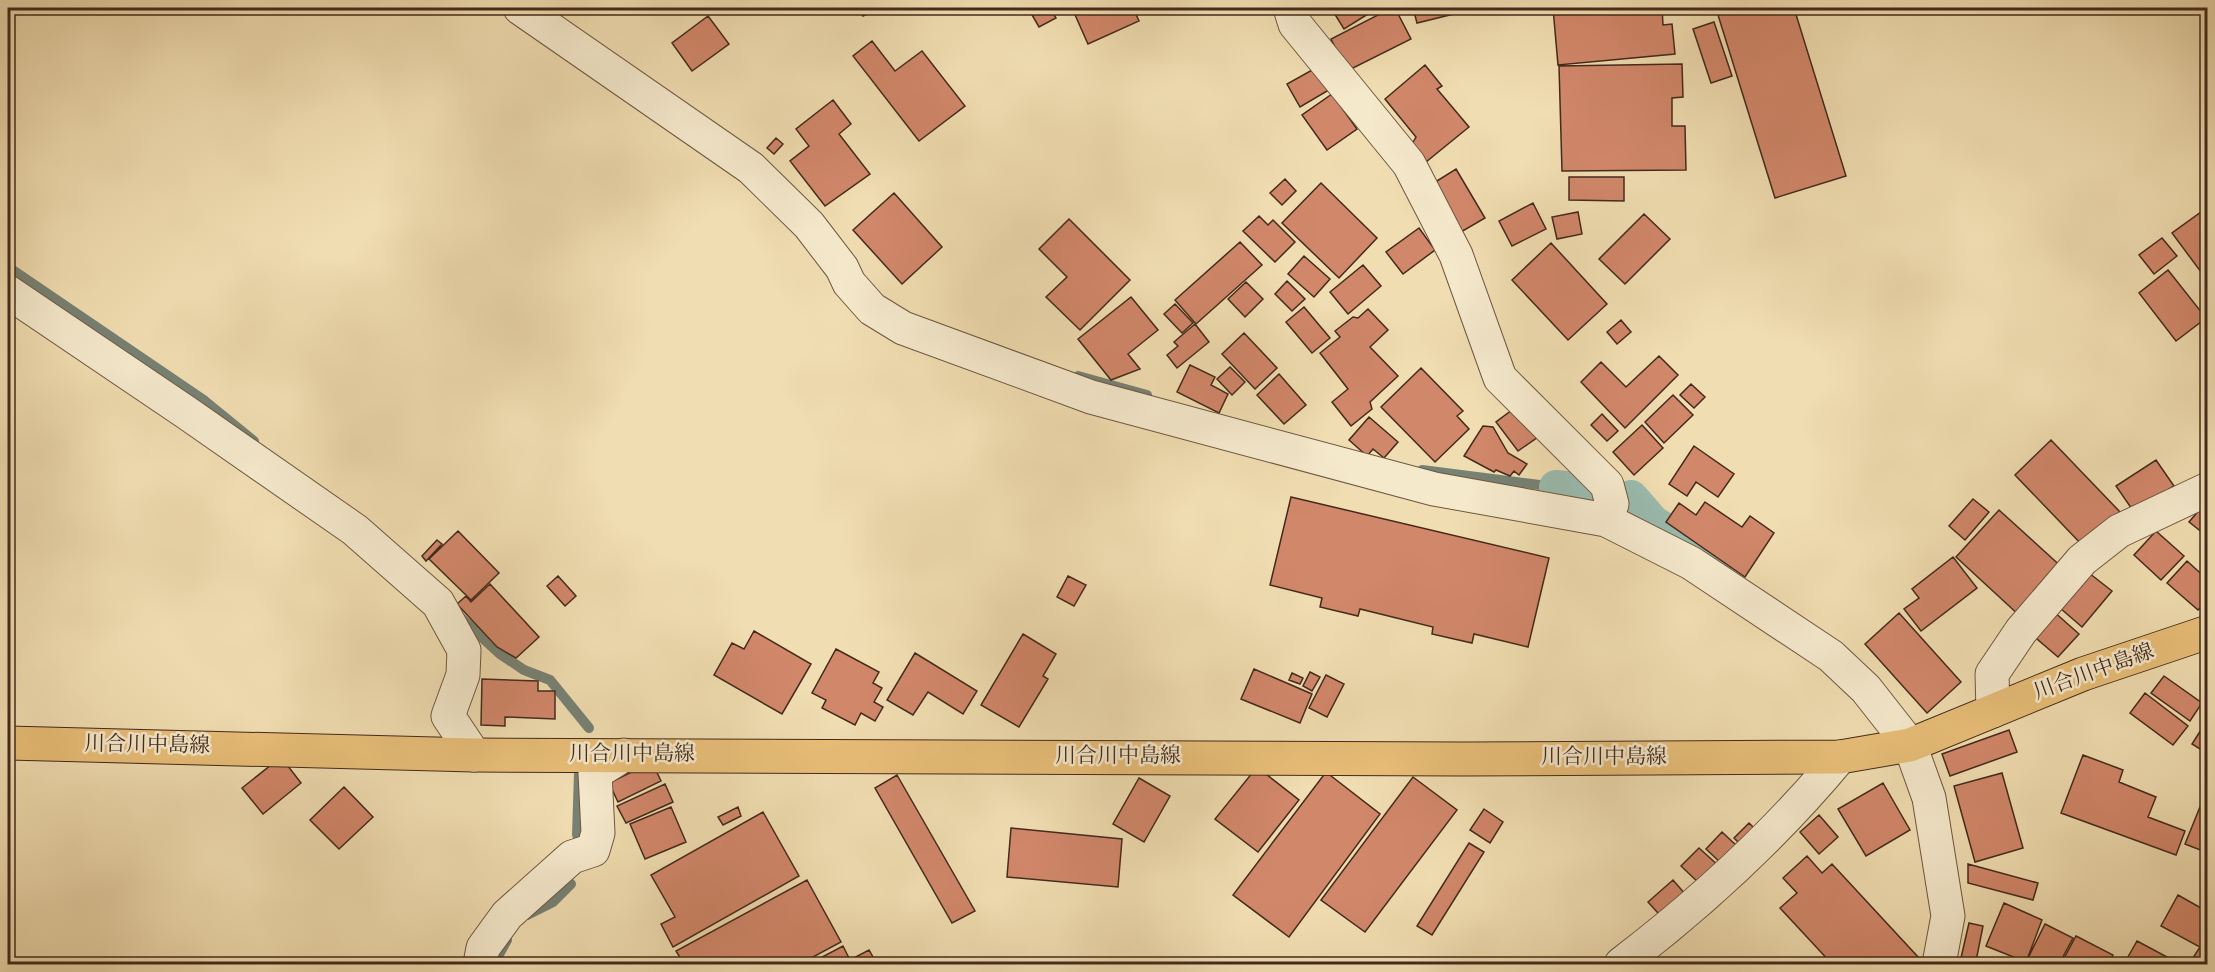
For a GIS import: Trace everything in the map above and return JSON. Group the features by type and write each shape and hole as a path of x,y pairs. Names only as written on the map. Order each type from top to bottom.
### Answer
{"main road":[{"name":"川合川中島線","path":"8,743 474,754 1451,759 1840,757 1910,745 2083,675 2208,632"}],"street":[{"path":"520,8 751,168 809,225 842,268 849,283 872,309 903,328 1091,397 1434,489 1606,520 1691,563 1831,656 1866,689 1910,745 1929,798 1948,916 1939,964"},
{"path":"1290,8 1295,24 1409,164 1455,255 1500,378 1607,485 1612,504 1606,520"},
{"path":"8,292 355,530 438,603 464,650 463,675 448,716 474,754"},
{"path":"1993,711 1992,674 2021,631 2082,560 2119,531 2208,489"},
{"path":"480,964 483,948 507,915 572,857 593,850 598,833 595,773 624,755"},
{"path":"1621,964 1670,927 1743,860 1811,792 1840,757"}],"building":[{"path":"859,8 882,8 863,16"},
{"path":"1028,8 1050,8 1056,18 1039,27"},
{"path":"1072,8 1133,8 1139,21 1088,44"},
{"path":"1331,8 1375,8 1376,9 1344,29"},
{"path":"1377,8 1395,8 1411,39 1347,71 1331,39 1380,14"},
{"path":"1413,8 1473,8 1474,9 1417,23"},
{"path":"1553,8 1662,8 1663,25 1672,24 1675,54 1558,65"},
{"path":"1734,8 1794,8 1846,176 1775,198 1718,15 1735,10"},
{"path":"708,16 729,44 692,71 672,43"},
{"path":"1714,22 1732,76 1711,83 1693,29"},
{"path":"872,41 895,71 922,51 965,106 919,141 853,56"},
{"path":"1682,64 1683,97 1672,98 1672,126 1685,126 1686,170 1562,171 1559,66"},
{"path":"1321,65 1334,87 1300,107 1287,84"},
{"path":"1425,65 1442,86 1437,89 1469,127 1426,162 1412,144 1416,137 1385,99"},
{"path":"1332,94 1357,129 1327,150 1302,115"},
{"path":"833,100 851,124 839,134 870,174 825,206 790,161 809,146 796,129"},
{"path":"776,138 783,144 774,154 767,148"},
{"path":"1456,169 1485,218 1461,232 1432,184"},
{"path":"1569,177 1624,177 1624,201 1569,200"},
{"path":"1285,179 1296,191 1282,205 1270,193"},
{"path":"1321,183 1377,238 1339,278 1282,223"},
{"path":"894,193 942,247 902,284 853,230"},
{"path":"1533,203 1546,229 1512,246 1499,221"},
{"path":"2208,207 2208,267 2201,272 2172,233"},
{"path":"1578,212 1582,234 1557,239 1552,217"},
{"path":"1644,214 1670,239 1625,284 1599,259"},
{"path":"1259,216 1268,225 1273,220 1295,242 1275,262 1243,231"},
{"path":"1069,219 1130,280 1080,330 1046,297 1067,277 1039,249"},
{"path":"1419,228 1435,250 1403,274 1386,252"},
{"path":"2162,238 2177,256 2154,274 2139,255"},
{"path":"1240,242 1262,265 1196,324 1175,300"},
{"path":"1551,243 1607,304 1568,340 1512,280"},
{"path":"1304,256 1330,279 1314,297 1288,274"},
{"path":"1363,265 1381,286 1348,314 1330,292"},
{"path":"2168,270 2206,318 2176,341 2139,293"},
{"path":"1287,281 1305,299 1292,311 1275,294"},
{"path":"1246,282 1263,299 1245,317 1228,299"},
{"path":"1131,297 1158,330 1128,354 1140,369 1111,380 1078,339"},
{"path":"1175,304 1193,323 1182,333 1164,314"},
{"path":"1304,307 1330,338 1312,353 1286,322"},
{"path":"1368,309 1388,330 1370,347 1398,376 1370,402 1372,409 1351,426 1332,402 1348,389 1320,353 1340,337 1335,331 1353,317 1358,318"},
{"path":"1621,320 1631,332 1617,344 1607,332"},
{"path":"1195,324 1209,342 1177,368 1167,355 1178,346 1174,342"},
{"path":"1244,333 1277,368 1255,389 1222,354"},
{"path":"1659,356 1678,375 1625,428 1581,382 1601,362 1626,387"},
{"path":"1190,365 1215,377 1211,385 1228,394 1219,413 1177,392"},
{"path":"1230,367 1245,382 1232,395 1217,379"},
{"path":"1421,368 1463,411 1457,416 1469,429 1435,462 1381,407"},
{"path":"1279,374 1306,405 1284,424 1257,395"},
{"path":"1691,384 1705,397 1694,408 1680,395"},
{"path":"1673,395 1693,415 1664,443 1645,422"},
{"path":"1516,407 1538,437 1518,451 1496,422"},
{"path":"1602,414 1618,431 1607,441 1591,425"},
{"path":"1369,417 1398,442 1384,458 1373,449 1367,456 1349,440"},
{"path":"1642,425 1663,448 1634,475 1613,452"},
{"path":"1483,426 1493,427 1508,453 1527,464 1519,475 1514,471 1510,476 1496,470 1494,472 1464,456"},
{"path":"2051,440 2121,513 2085,548 2015,475"},
{"path":"1694,446 1734,474 1718,497 1696,482 1687,496 1669,484"},
{"path":"2156,460 2174,486 2134,512 2116,486"},
{"path":"1291,497 1549,558 1528,647 1474,634 1472,643 1432,634 1433,627 1360,609 1358,616 1320,607 1322,598 1270,585"},
{"path":"1973,499 1989,512 1965,540 1949,526"},
{"path":"2208,500 2208,537 2189,522"},
{"path":"1705,502 1742,527 1750,516 1774,533 1745,577 1666,522 1679,503 1696,515"},
{"path":"1999,510 2065,570 2021,617 1956,557"},
{"path":"458,531 499,573 471,600 429,559"},
{"path":"2156,531 2184,556 2161,580 2134,555"},
{"path":"437,540 442,544 426,561 422,556"},
{"path":"1953,557 1977,588 1921,631 1904,609 1919,598 1912,589"},
{"path":"2187,561 2208,580 2208,600 2198,610 2167,583"},
{"path":"2089,573 2112,591 2082,627 2060,608"},
{"path":"558,576 576,596 565,606 547,586"},
{"path":"1068,576 1086,585 1074,606 1057,597"},
{"path":"490,584 539,637 516,658 497,647 457,604 466,596 471,602"},
{"path":"2052,610 2079,634 2058,657 2031,634"},
{"path":"1899,613 1961,682 1927,713 1865,644"},
{"path":"754,631 811,664 782,714 714,675 732,643 744,649"},
{"path":"1023,634 1056,654 1043,676 1048,679 1019,727 981,705"},
{"path":"836,649 879,672 873,683 882,688 874,702 883,707 875,721 861,713 855,725 822,708 826,700 812,693"},
{"path":"915,653 977,691 963,714 928,692 913,715 887,700"},
{"path":"1254,669 1312,694 1300,723 1241,699"},
{"path":"1310,672 1320,677 1312,691 1303,686"},
{"path":"1292,673 1303,678 1300,684 1289,680"},
{"path":"1326,675 1344,684 1327,717 1309,708"},
{"path":"2164,676 2202,703 2190,721 2151,693"},
{"path":"482,679 538,681 538,691 555,691 555,719 505,717 505,726 481,725"},
{"path":"2145,693 2188,726 2173,745 2130,713"},
{"path":"2206,722 2208,723 2208,754 2192,744"},
{"path":"2009,730 2017,752 1950,776 1942,754"},
{"path":"2083,755 2123,770 2119,782 2156,797 2148,817 2185,831 2176,855 2061,813"},
{"path":"281,757 301,783 263,814 242,788"},
{"path":"652,762 661,781 618,802 609,783"},
{"path":"1257,767 1299,800 1258,852 1215,819"},
{"path":"1326,772 1380,814 1289,937 1233,895"},
{"path":"2002,773 2023,848 1975,862 1954,786"},
{"path":"897,775 975,911 952,923 875,788"},
{"path":"1413,777 1457,810 1365,932 1321,900"},
{"path":"1139,778 1170,796 1144,842 1113,824"},
{"path":"1883,783 1910,830 1866,856 1838,809"},
{"path":"665,784 673,802 626,823 617,806"},
{"path":"344,787 373,817 339,849 310,820"},
{"path":"2208,787 2208,853 2185,844"},
{"path":"671,807 686,842 645,859 630,824"},
{"path":"738,807 741,816 723,825 718,817"},
{"path":"1484,809 1503,822 1490,843 1470,830"},
{"path":"763,812 799,876 673,947 661,924 675,917 651,875"},
{"path":"1819,815 1838,837 1819,854 1800,832"},
{"path":"1749,823 1757,831 1742,846 1734,838"},
{"path":"1011,828 1122,839 1118,887 1007,877"},
{"path":"1722,832 1738,847 1722,864 1706,849"},
{"path":"1469,843 1484,852 1432,935 1417,926"},
{"path":"1699,848 1720,867 1702,886 1681,866"},
{"path":"1807,856 1822,873 1832,864 1919,958 1912,964 1832,964 1780,908 1797,893 1783,878"},
{"path":"1968,864 2038,883 2033,900 1968,883"},
{"path":"807,880 841,942 800,964 684,964 676,951"},
{"path":"1673,880 1692,902 1667,923 1648,902"},
{"path":"2178,895 2208,912 2208,964 2197,964 2191,961 2200,947 2161,926"},
{"path":"2004,903 2042,920 2026,962 1986,946"},
{"path":"1969,923 1983,926 1976,961 1961,958"},
{"path":"2045,924 2073,938 2059,964 2026,962"},
{"path":"2076,936 2113,955 2108,964 2061,964"},
{"path":"2137,941 2180,964 2124,964"},
{"path":"843,946 850,960 869,950 877,964 809,964"},
{"path":"675,959 678,964 664,964"}],"waterway":[{"path":"8,267 205,401 254,441"},
{"path":"1078,376 1147,395"},
{"path":"1422,470 1556,487"},
{"path":"1556,487 1586,490"},
{"path":"1631,497 1653,522 1716,563"},
{"path":"460,617 500,654 524,670 550,680 589,728"},
{"path":"577,835 579,773"},
{"path":"527,915 553,902 571,884"},
{"path":"497,964 497,958 507,940"}]}
